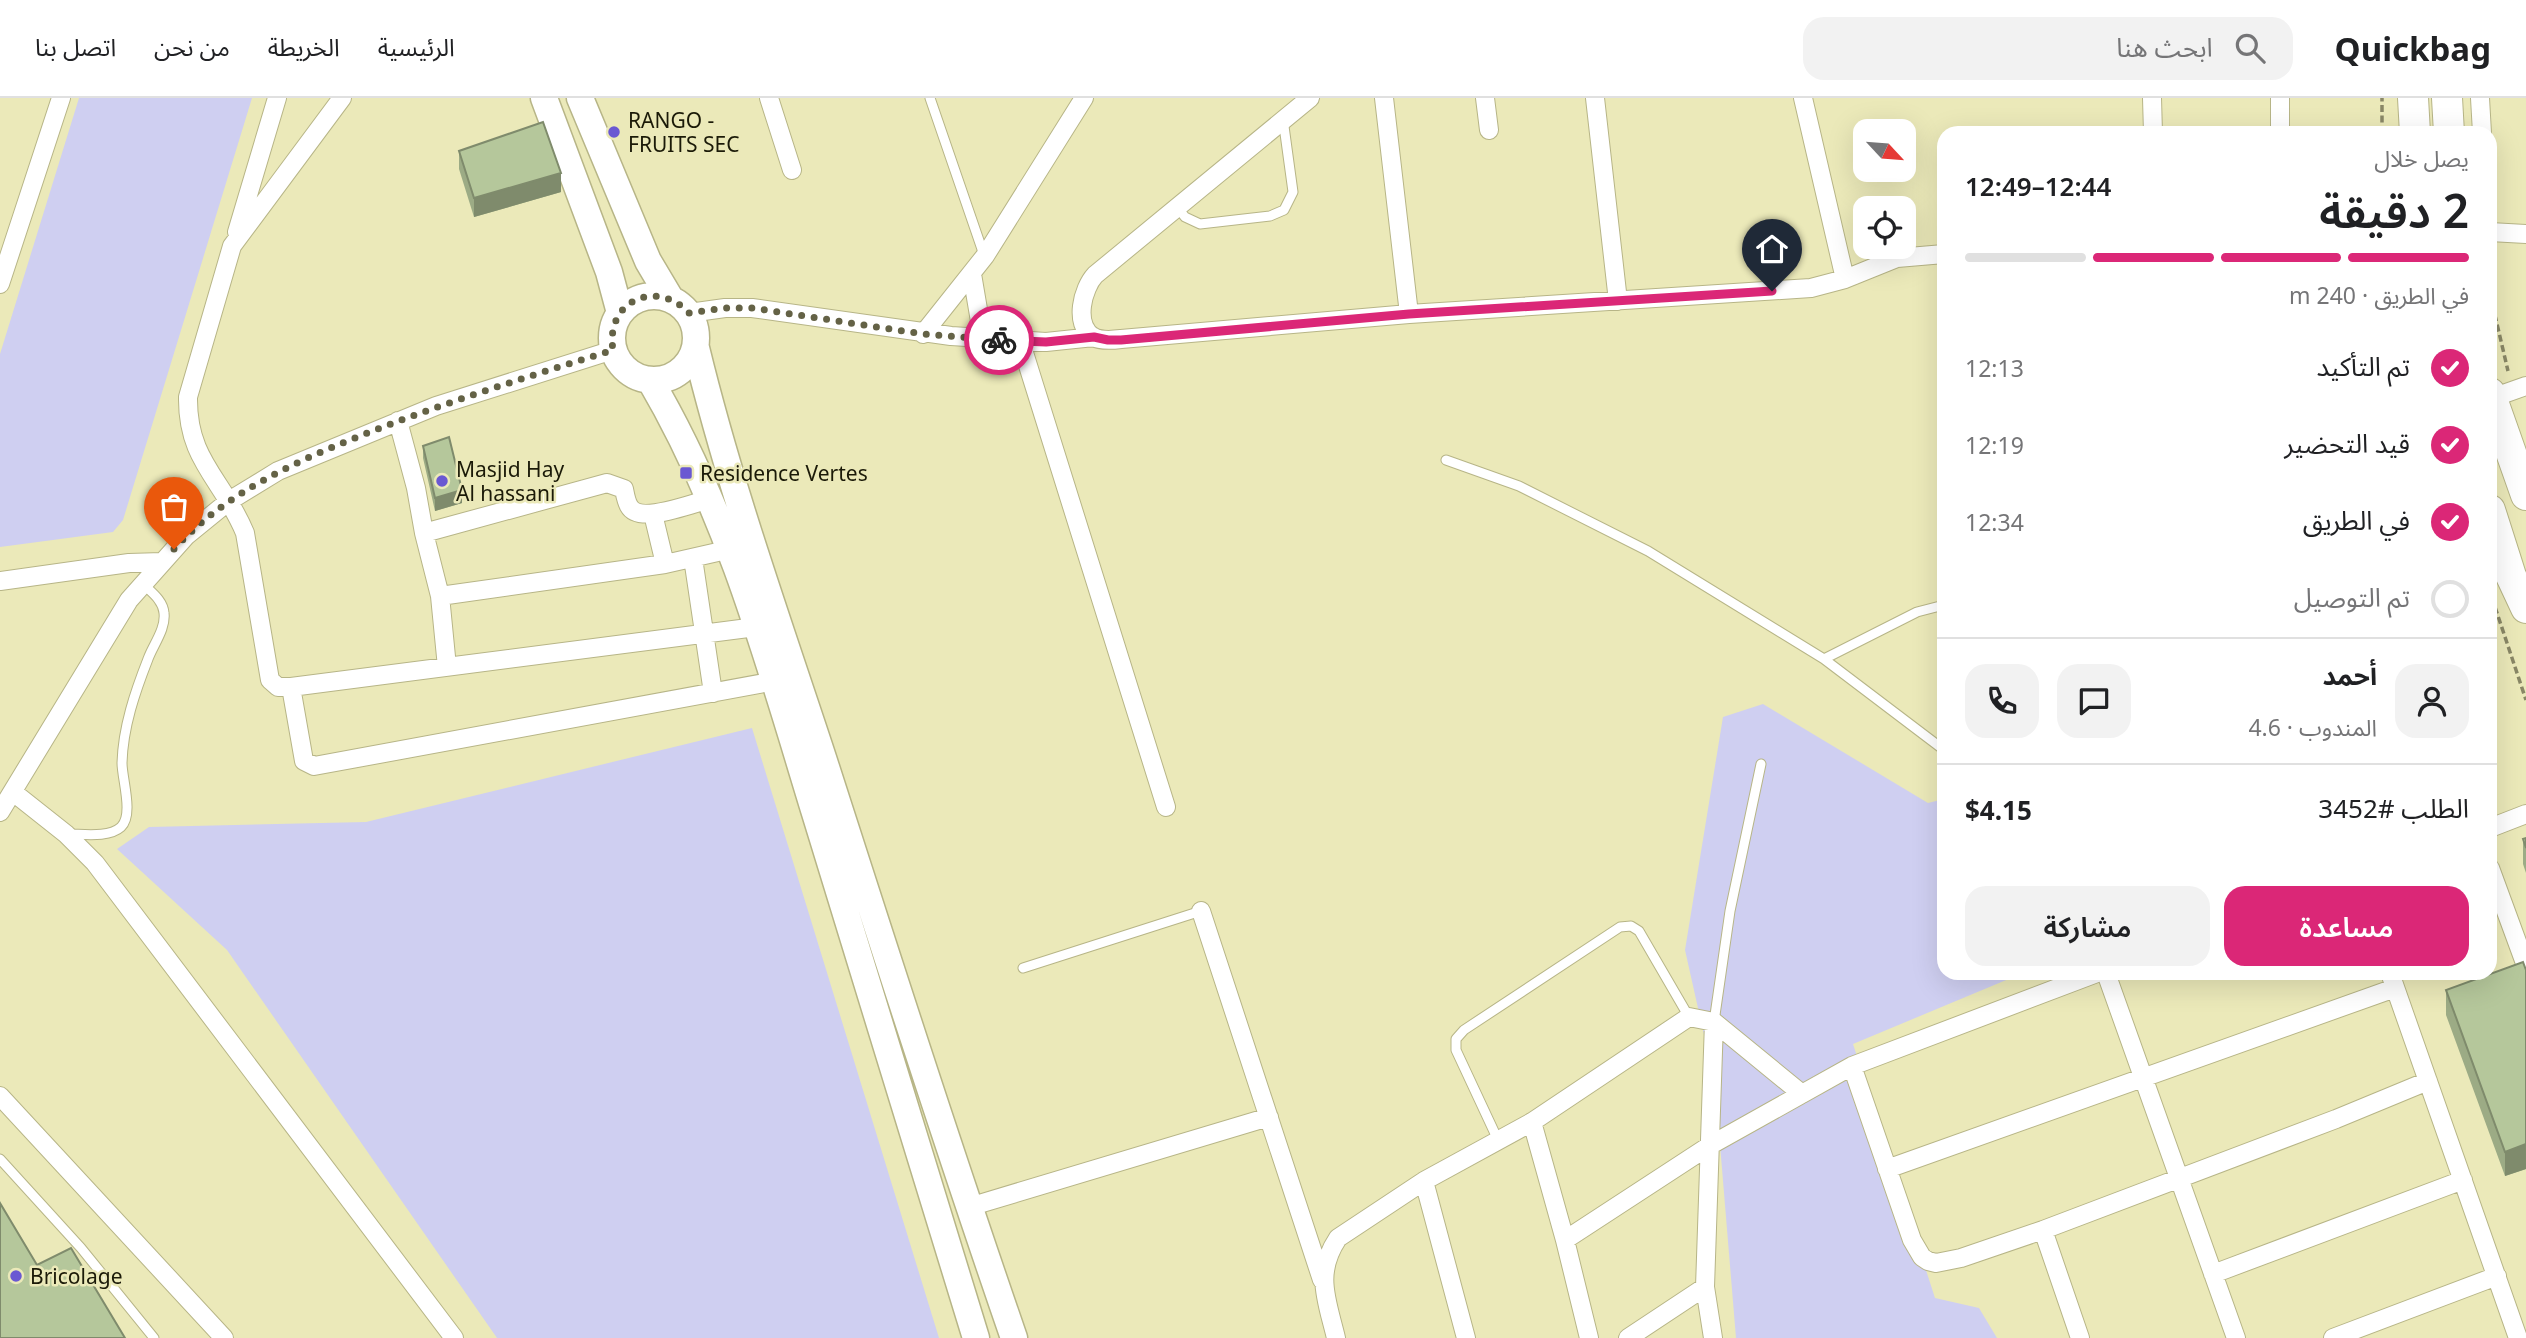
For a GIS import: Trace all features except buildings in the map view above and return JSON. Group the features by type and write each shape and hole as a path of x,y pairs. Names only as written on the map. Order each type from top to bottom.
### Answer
{"main road":[{"path":"2413,98 2415,126"},
{"path":"2447,98 2449,126"},
{"path":"2505,392 2526,495"},
{"path":"2497,532 2511,576 2526,608"}],"street":[{"path":"0,284 61,98"},
{"path":"277,98 188,397 192,439 245,533 270,680 278,687 291,687 756,626"},
{"path":"232,246 342,98"},
{"path":"544,98 609,272 620,313"},
{"path":"580,98 648,261 695,324 696,348 710,406 748,534 1014,1338"},
{"path":"769,98 792,170"},
{"path":"923,334 985,256 1084,98"},
{"path":"1094,337 1087,331 1083,318 1084,291 1088,282 1176,206 1310,98"},
{"path":"1384,98 1409,314"},
{"path":"1485,98 1489,130"},
{"path":"1595,98 1618,301"},
{"path":"1803,98 1845,279"},
{"path":"2152,98 2153,126"},
{"path":"2280,98 2280,126"},
{"path":"2480,98 2482,126"},
{"path":"2497,232 2526,234"},
{"path":"696,348 683,369 662,380 650,380 637,377 618,361 613,350 612,330 628,304 648,296 679,306 752,308 923,334 1046,342 1094,337 1121,340 1409,314 1804,289 1845,279 1897,258 1937,255"},
{"path":"972,274 983,339"},
{"path":"1020,340 1166,807"},
{"path":"0,812 129,600 186,537 229,501 278,471 436,406 613,350"},
{"path":"650,380 675,423 710,499 775,681 976,1338"},
{"path":"398,421 440,596 447,667"},
{"path":"424,533 607,483 624,489 629,506 636,513 653,514 710,499"},
{"path":"653,514 665,564"},
{"path":"440,596 665,564 730,549"},
{"path":"693,558 713,692"},
{"path":"0,581 130,563 162,562"},
{"path":"291,687 304,761 314,766 775,681"},
{"path":"13,792 66,834 95,863 454,1338"},
{"path":"2497,825 2526,814"},
{"path":"2497,886 2526,966"},
{"path":"1201,911 1323,1282 1336,1338"},
{"path":"1565,1240 1709,1146 1852,1066 2079,980"},
{"path":"2108,980 2236,1338"},
{"path":"1887,1169 2143,1077 2393,980 2518,1338"},
{"path":"1323,1282 1330,1250 1338,1238 1424,1181 1532,1122 1689,1017 1714,1022 1802,1094"},
{"path":"1713,1338 1705,1287 1714,1022"},
{"path":"1852,1066 1912,1240 1922,1257 1936,1263 1961,1258 2043,1230 2428,1082"},
{"path":"0,1096 224,1338"},
{"path":"969,1207 1269,1116"},
{"path":"1532,1122 1589,1338"},
{"path":"2213,1274 2463,1180"},
{"path":"1424,1181 1466,1338"},
{"path":"2043,1230 2080,1338"},
{"path":"2333,1338 2497,1276"},
{"path":"1628,1338 1705,1287"}],"lane":[{"path":"930,98 985,256"},
{"path":"1176,206 1185,217 1200,224 1270,216 1284,209 1293,192 1283,119"},
{"path":"1446,460 1519,486 1648,551 1825,659 1937,745"},
{"path":"66,834 113,831 125,821 126,795 122,765 127,724 134,697 164,618 162,605 142,583"},
{"path":"1825,659 1917,611 1937,607"},
{"path":"1714,1022 1730,911 1760,764"},
{"path":"1023,968 1201,911"},
{"path":"1498,1140 1456,1050 1455,1039 1464,1030 1596,941 1620,927 1631,926 1639,931 1689,1017"},
{"path":"0,1158 82,1248 154,1338"}],"path":[{"path":"2382,98 2382,126"},
{"path":"2497,340 2505,392"},
{"path":"2497,613 2526,700"}],"shaded area":[{"path":"79,98 252,98 123,520 113,532 0,547 0,354"},
{"path":"1763,704 1928,803 1937,801 1937,980 2006,980 1853,1044 1935,1298 1979,1308 1997,1338 1736,1338 1715,1084 1685,950 1723,717"},
{"path":"752,728 939,1338 497,1338 227,950 117,849 149,827 366,822"}],"way so far":[{"path":"174,549 229,501 278,471 436,406 613,350 612,330 620,313 628,304 648,296 670,298 681,304 689,313 739,307 775,310 923,334 999,340"}],"place":[{"name":"RANGO - FRUITS SEC","path":"614,132"},
{"name":"Residence Vertes","path":"686,473"},
{"name":"Masjid Hay Al hassani","path":"442,481"},
{"name":"Bricolage","path":"16,1276"}],"route":[{"path":"999,340 1046,342 1094,337 1121,340 1409,314 1772,291"}]}
